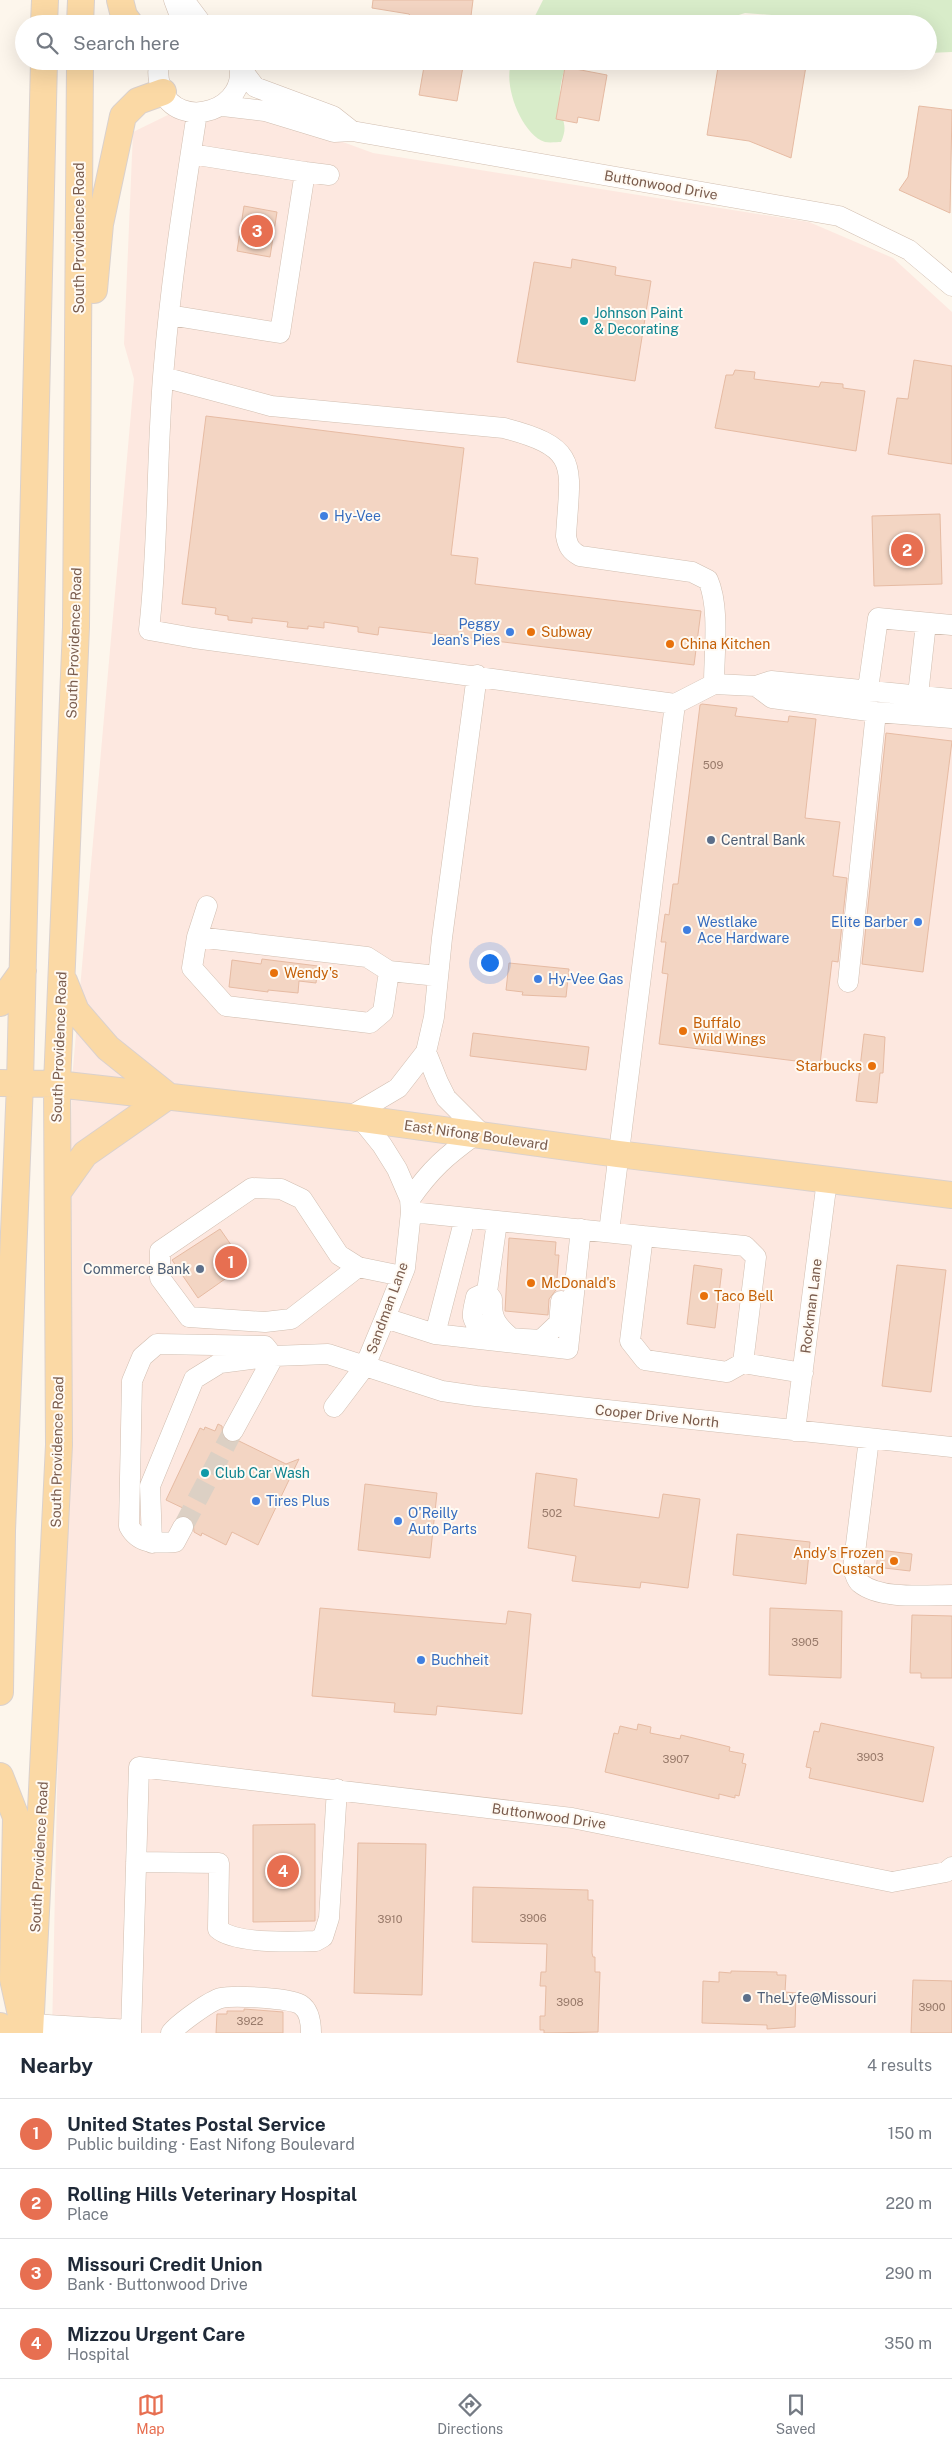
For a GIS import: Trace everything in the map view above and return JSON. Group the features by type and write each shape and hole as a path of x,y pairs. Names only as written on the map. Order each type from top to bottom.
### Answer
{"main road":[{"path":"44,15 45,0"},
{"path":"80,15 81,0"},
{"path":"120,0 124,15"},
{"path":"0,1692 2,1531 16,1192 10,1083 23,971 44,70"},
{"name":"South Providence Road","path":"23,2030 59,1445 57,1084 76,627 80,70"},
{"path":"78,379 92,309 100,224 123,116 138,101 163,92"},
{"path":"0,1003 23,971"},
{"path":"58,1192 85,1154 168,1096 108,1048 76,1011 61,974"},
{"name":"East Nifong Boulevard","path":"10,1083 57,1084 355,1118 618,1154 952,1195"},
{"path":"0,1159 16,1192"},
{"path":"0,1776 16,1817 13,1979 23,2030 0,2026"}],"street":[{"path":"174,0 180,15"},
{"path":"184,0 195,15"},
{"path":"159,70 158,79 163,92 172,103 184,110 198,113 180,214 163,377 154,592 149,630 194,638 477,675 675,704 714,684 756,686 771,681 868,689 952,699"},
{"name":"Buttonwood Drive","path":"223,106 237,88 238,70"},
{"name":"Buttonwood Drive","path":"244,70 255,87 332,116 352,131"},
{"name":"Buttonwood Drive","path":"198,113 211,111 223,106 265,111 334,132 352,131 839,216 909,250 952,286"},
{"path":"190,154 329,175"},
{"path":"169,315 280,333 304,172"},
{"path":"163,377 271,406 504,428 520,432 554,448 562,454 568,468 566,536 568,545 573,552 580,556 692,572 708,580 712,588 715,615 714,684"},
{"path":"868,689 878,618 952,626"},
{"path":"918,695 926,623"},
{"path":"477,675 434,1017 426,1052 398,1088 355,1118 382,1145 397,1170 411,1206 465,1218 580,1236 609,1232 745,1246 756,1257 743,1363"},
{"path":"756,686 772,698 876,712 952,718"},
{"path":"609,1232 675,704"},
{"path":"848,982 876,712"},
{"path":"207,906 192,968 226,1006 370,1023 383,1012 389,971"},
{"path":"198,937 368,957 389,971 438,976"},
{"path":"426,1052 446,1098 480,1135"},
{"name":"Sandman Lane","path":"334,1407 365,1366 402,1276 405,1268 411,1206 427,1174 443,1158 480,1135"},
{"name":"Rockman Lane","path":"795,1432 827,1180"},
{"path":"358,1267 291,1319 264,1322 189,1317 160,1278 160,1251 252,1188 281,1189 302,1199 339,1255 358,1267 402,1276"},
{"path":"434,1334 465,1218"},
{"path":"497,1222 487,1292 492,1299 491,1314 496,1325 510,1337 541,1340 559,1323 566,1256 580,1236"},
{"path":"385,1318 434,1334 568,1350 580,1236"},
{"path":"643,1236 630,1342 646,1360 727,1372 743,1363 802,1373"},
{"path":"183,1527 176,1542 145,1540 129,1526 132,1382 142,1358 157,1344 264,1346 274,1356 233,1431"},
{"name":"Cooper Drive North","path":"145,1540 150,1486 194,1379 220,1363 274,1356 328,1354 450,1392 795,1432 952,1447"},
{"path":"869,1439 853,1569 858,1582 875,1591 907,1595 952,1594"},
{"name":"Buttonwood Drive","path":"136,1862 139,1767 572,1818 892,1882 946,1872 952,1867"},
{"path":"23,2030 131,2031 136,1862 219,1862 218,1929 230,1936 304,1941 316,1941 323,1937 329,1918 337,1789"},
{"path":"172,2033 200,2008 222,1998 286,1999 302,2005 311,2020 311,2033"}],"shaded area":[{"path":"172,113 217,117 261,116 310,130 373,153 809,222 893,258 952,312 952,2033 52,2033 72,1079 134,379 124,344 133,132"}],"green space":[{"path":"543,0 952,0 952,52 937,53 937,15 772,15 745,13 739,15 536,15"},
{"path":"510,70 565,70 560,93 564,127 561,142 545,142 528,129 516,107 510,82"}],"building":[{"path":"373,0 473,0 471,15 410,15 372,8"},
{"path":"423,70 462,70 457,101 419,95"},
{"path":"564,70 581,70 607,75 599,121 578,117 577,123 556,119"},
{"path":"718,70 805,70 791,158 749,141 707,135"},
{"path":"919,106 952,110 950,213 899,190 908,177"},
{"path":"244,206 277,212 270,257 237,251"},
{"name":"Johnson Paint & Decorating","path":"572,259 616,267 615,275 651,281 635,381 517,362 534,262 571,268"},
{"path":"914,360 952,366 952,464 888,454 897,398 908,399"},
{"path":"735,370 755,372 754,379 819,387 821,382 843,384 843,388 865,391 856,451 715,428 726,375 733,375"},
{"name":"Hy-Vee","path":"206,416 464,448 451,555 478,558 475,584 701,611 694,665 379,627 378,635 358,632 358,627 324,622 324,628 308,626 308,629 287,627 288,622 252,618 252,623 228,620 228,616 215,614 216,608 182,604"},
{"path":"940,514 942,584 874,586 872,516"},
{"path":"700,705 737,708 735,716 788,722 789,716 816,719 805,818 840,822 833,876 847,878 838,962 832,961 820,1064 659,1044 668,974 662,973 666,942 661,942 665,914 669,915 673,884 678,884"},
{"path":"886,733 952,741 923,972 862,964"},
{"name":"Wendy's","path":"262,959 318,966 316,983 299,981 298,993 268,990 268,992 229,987 232,960 261,964"},
{"name":"Hy-Vee Gas","path":"509,963 569,969 566,997 522,995 523,992 506,990"},
{"path":"473,1033 589,1047 586,1070 470,1056"},
{"name":"Starbucks","path":"864,1034 885,1037 883,1073 880,1073 877,1103 856,1101"},
{"name":"Commerce Bank","path":"220,1229 245,1265 198,1298 172,1260"},
{"name":"McDonald's","path":"509,1238 556,1242 555,1255 559,1255 556,1290 549,1299 548,1315 505,1311"},
{"name":"Taco Bell","path":"694,1265 722,1269 715,1328 687,1324"},
{"path":"897,1265 946,1270 931,1392 882,1386"},
{"path":"218,1424 222,1426 223,1437 228,1442 239,1441 286,1464 299,1459 258,1545 232,1532 226,1545 202,1533 201,1536 194,1532 193,1520 182,1515 185,1509 166,1500 200,1428 204,1430 205,1427 215,1431"},
{"path":"536,1473 577,1479 574,1506 659,1518 663,1494 700,1499 688,1588 641,1582 640,1588 572,1581 576,1556 528,1548"},
{"name":"O'Reilly Auto Parts","path":"365,1484 437,1493 430,1558 358,1550"},
{"path":"737,1534 810,1542 806,1584 733,1575"},
{"name":"Andy's Frozen Custard","path":"879,1550 912,1554 910,1571 876,1567"},
{"name":"Buchheit","path":"320,1608 506,1624 508,1611 531,1614 522,1714 437,1706 436,1715 394,1712 395,1703 312,1696"},
{"path":"770,1608 842,1611 841,1678 769,1675"},
{"path":"912,1615 952,1616 952,1678 921,1678 921,1673 910,1673"},
{"path":"821,1723 934,1747 923,1802 809,1778 811,1768 806,1767 814,1731 819,1732"},
{"path":"638,1724 651,1727 650,1733 680,1739 681,1735 730,1747 729,1751 744,1754 742,1763 746,1764 739,1796 735,1795 735,1798 719,1794 719,1799 605,1772 614,1733 618,1734 620,1726 637,1730"},
{"path":"315,1824 315,1921 253,1922 253,1825"},
{"path":"358,1843 426,1844 422,1995 354,1993"},
{"path":"473,1887 588,1890 588,1900 593,1900 592,1953 593,1957 595,1957 595,1972 600,1972 598,2032 544,2033 544,2030 540,2030 540,2016 545,2016 546,1986 540,1986 541,1972 546,1972 547,1944 472,1942"},
{"path":"731,1971 777,1972 777,1975 786,1975 785,1992 796,1993 795,2027 767,2029 767,2025 702,2023 703,1981 719,1982 719,1972 731,1973"},
{"path":"913,1980 952,1981 952,2033 911,2033"},
{"path":"244,2009 283,2012 283,2033 216,2033 217,2014 227,2014 227,2011 244,2011"}],"tunnel":[{"path":"183,1527 233,1431"}],"place":[{"name":"Missouri Credit Union","path":"257,231"},
{"name":"Johnson Paint & Decorating","path":"584,321"},
{"name":"Hy-Vee","path":"324,516"},
{"name":"Rolling Hills Veterinary Hospital","path":"907,550"},
{"name":"Peggy Jean's Pies","path":"510,632"},
{"name":"Subway","path":"531,632"},
{"name":"China Kitchen","path":"670,644"},
{"name":"Central Bank","path":"711,840"},
{"name":"Elite Barber","path":"918,922"},
{"name":"Westlake Ace Hardware","path":"687,930"},
{"name":"Wendy's","path":"274,973"},
{"name":"Hy-Vee Gas","path":"538,979"},
{"name":"Buffalo Wild Wings","path":"683,1031"},
{"name":"Starbucks","path":"872,1066"},
{"name":"United States Postal Service","path":"231,1262"},
{"name":"Commerce Bank","path":"200,1269"},
{"name":"McDonald's","path":"531,1283"},
{"name":"Taco Bell","path":"704,1296"},
{"name":"Club Car Wash","path":"205,1473"},
{"name":"Tires Plus","path":"256,1501"},
{"name":"O'Reilly Auto Parts","path":"398,1521"},
{"name":"Andy's Frozen Custard","path":"894,1561"},
{"name":"Buchheit","path":"421,1660"},
{"name":"Mizzou Urgent Care","path":"283,1871"},
{"name":"TheLyfe@Missouri","path":"747,1998"}]}
